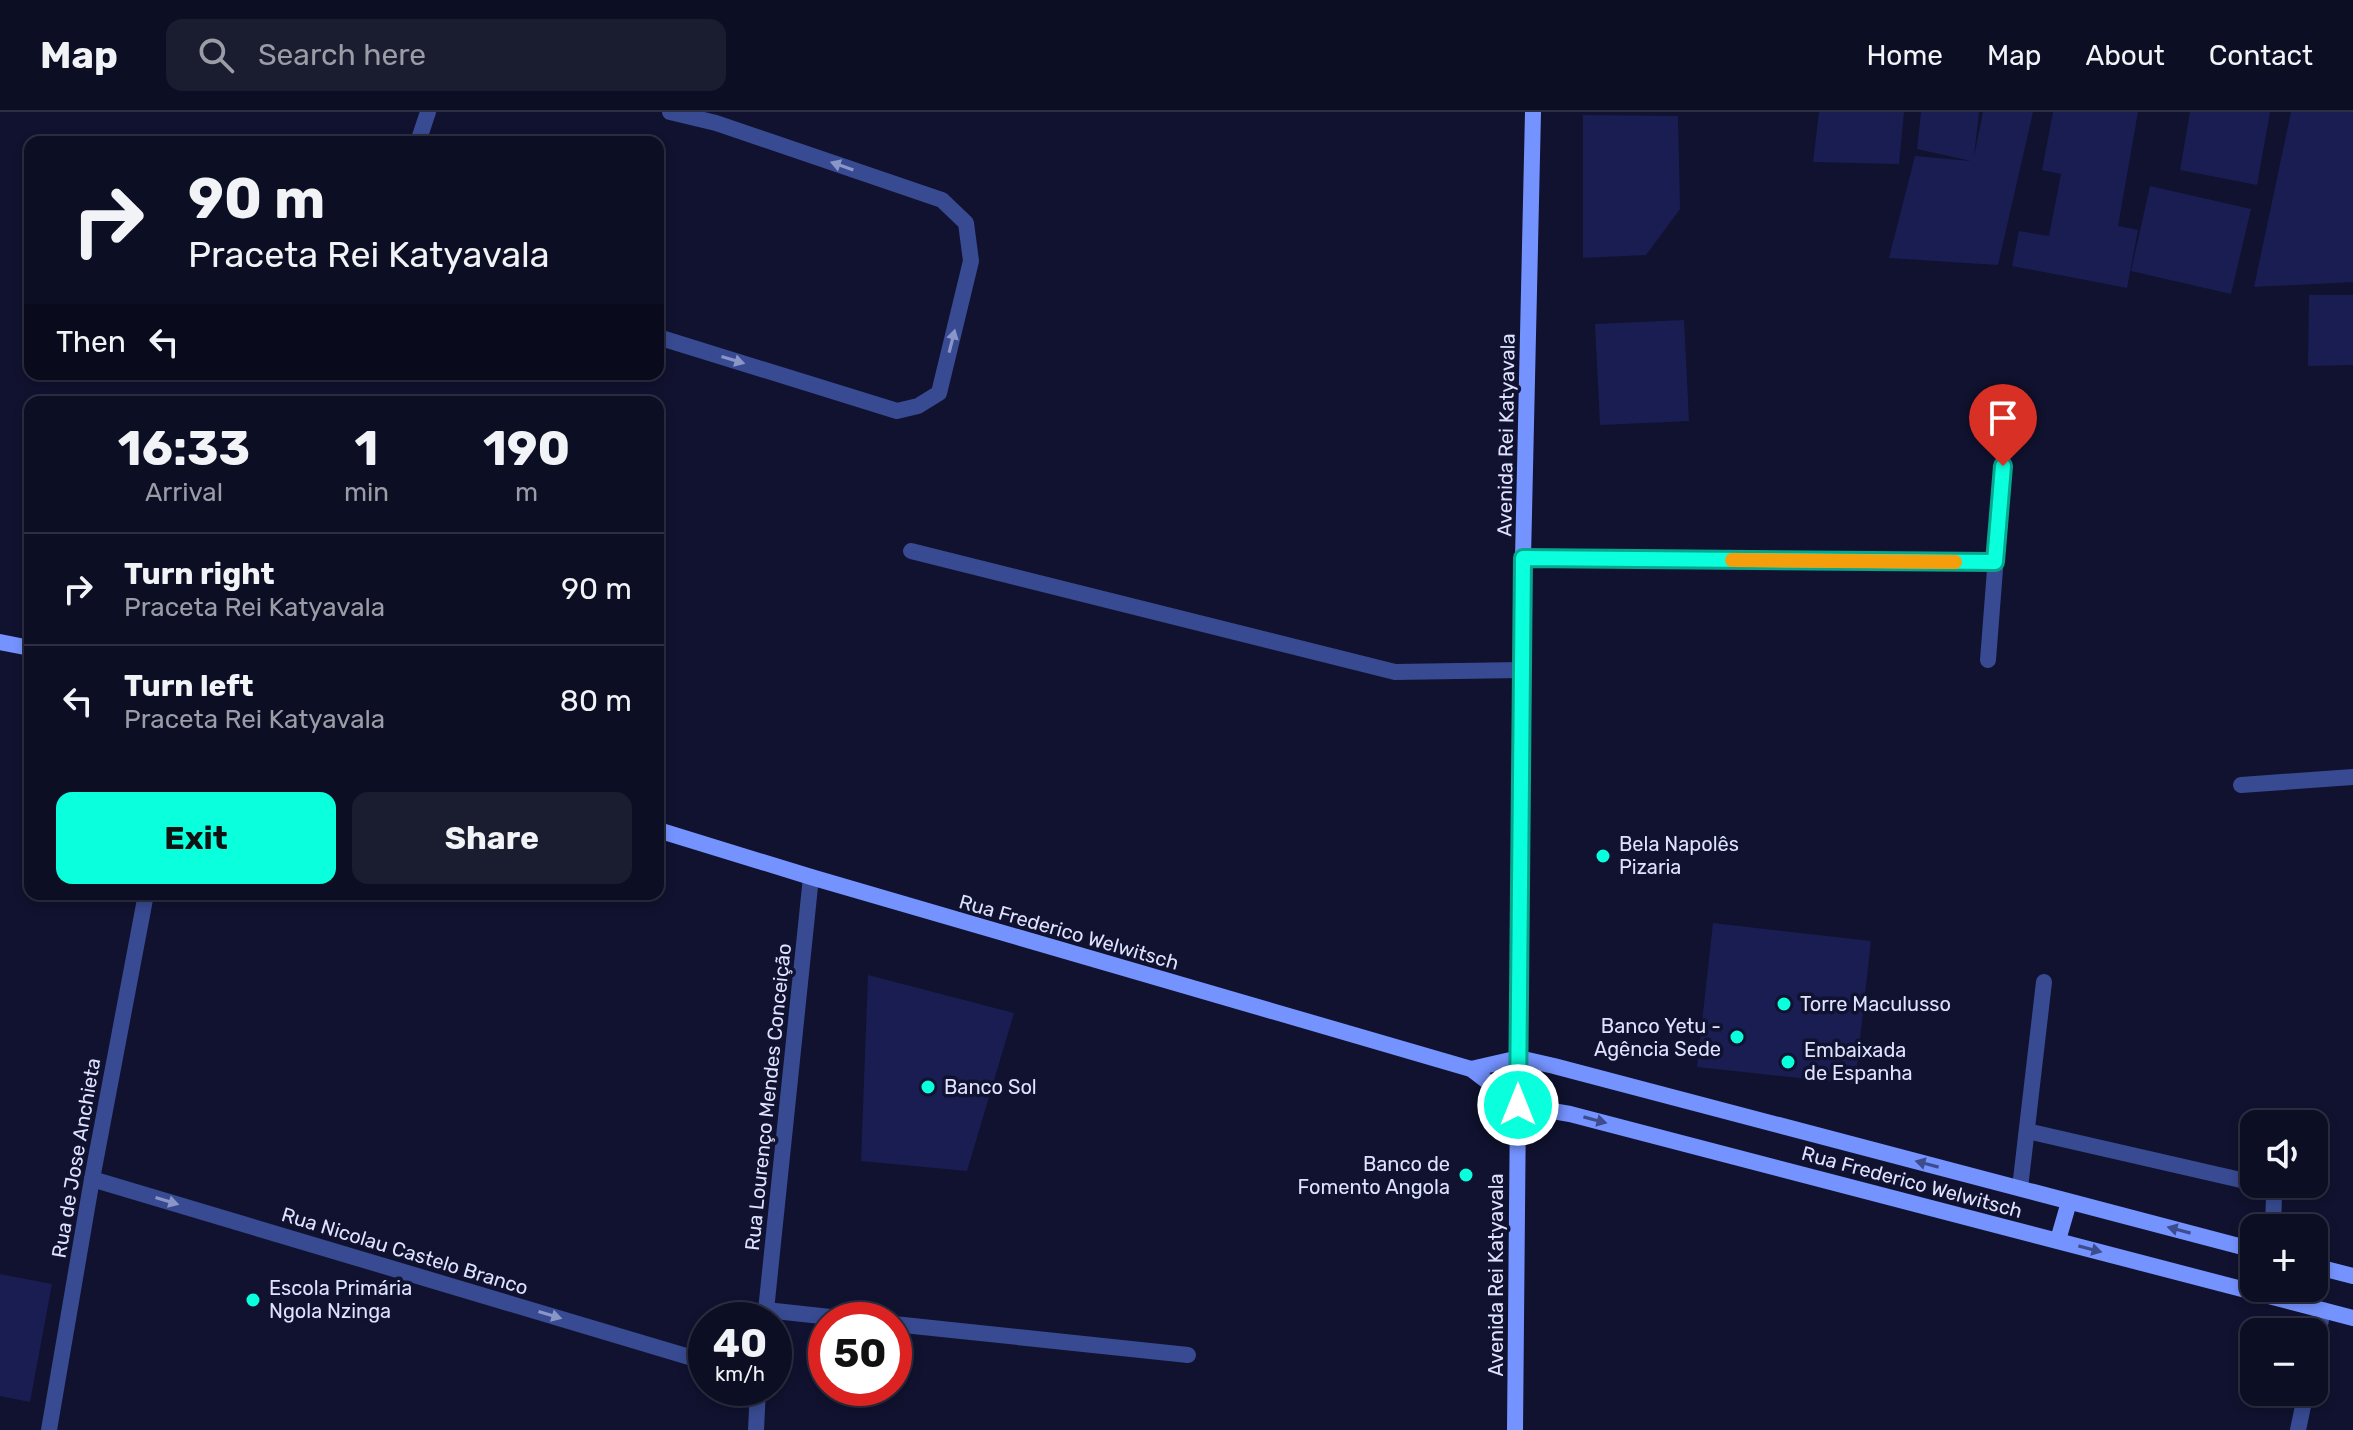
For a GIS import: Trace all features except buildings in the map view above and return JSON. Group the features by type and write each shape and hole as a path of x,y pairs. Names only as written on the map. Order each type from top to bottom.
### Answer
{"street":[{"path":"420,136 428,112"},
{"path":"664,339 897,411 918,406 939,393 971,261 966,223 942,200 718,118 670,112"},
{"name":"Avenida Rei Katyavala","path":"1515,1430 1521,670 1533,112"},
{"path":"1988,660 2003,466"},
{"path":"911,551 1395,672 1521,670"},
{"path":"1523,558 1995,562"},
{"path":"0,642 24,647"},
{"path":"2241,785 2353,777"},
{"name":"Rua Frederico Welwitsch","path":"664,832 1471,1069 1518,1105 1570,1114 2353,1318"},
{"name":"Rua Lourenço Mendes Conceição","path":"767,1302 811,877"},
{"name":"Rua de Jose Anchieta","path":"49,1430 145,900"},
{"path":"2020,1188 2044,982"},
{"name":"Rua Frederico Welwitsch","path":"1471,1069 1519,1058 2240,1246"},
{"path":"2027,1131 2240,1180"},
{"name":"Rua Nicolau Castelo Branco","path":"92,1179 688,1357"},
{"path":"2058,1240 2069,1202"},
{"path":"2328,1270 2353,1276"},
{"path":"2321,1318 2323,1310"},
{"path":"912,1326 1188,1355"},
{"path":"756,1430 757,1406"},
{"path":"2298,1430 2303,1406"}],"slow traffic":[{"path":"1732,560 1955,562"}],"place":[{"name":"Bela Napolês Pizaria","path":"1603,856"},
{"name":"Torre Maculusso","path":"1784,1004"},
{"name":"Banco Yetu - Agência Sede","path":"1737,1037"},
{"name":"Embaixada de Espanha","path":"1788,1062"},
{"name":"Banco Sol","path":"928,1087"},
{"name":"Banco de Fomento Angola","path":"1466,1175"},
{"name":"Escola Primária Ngola Nzinga","path":"253,1300"}],"route":[{"path":"1518,1105 1523,558 1995,562 2003,466"}]}
